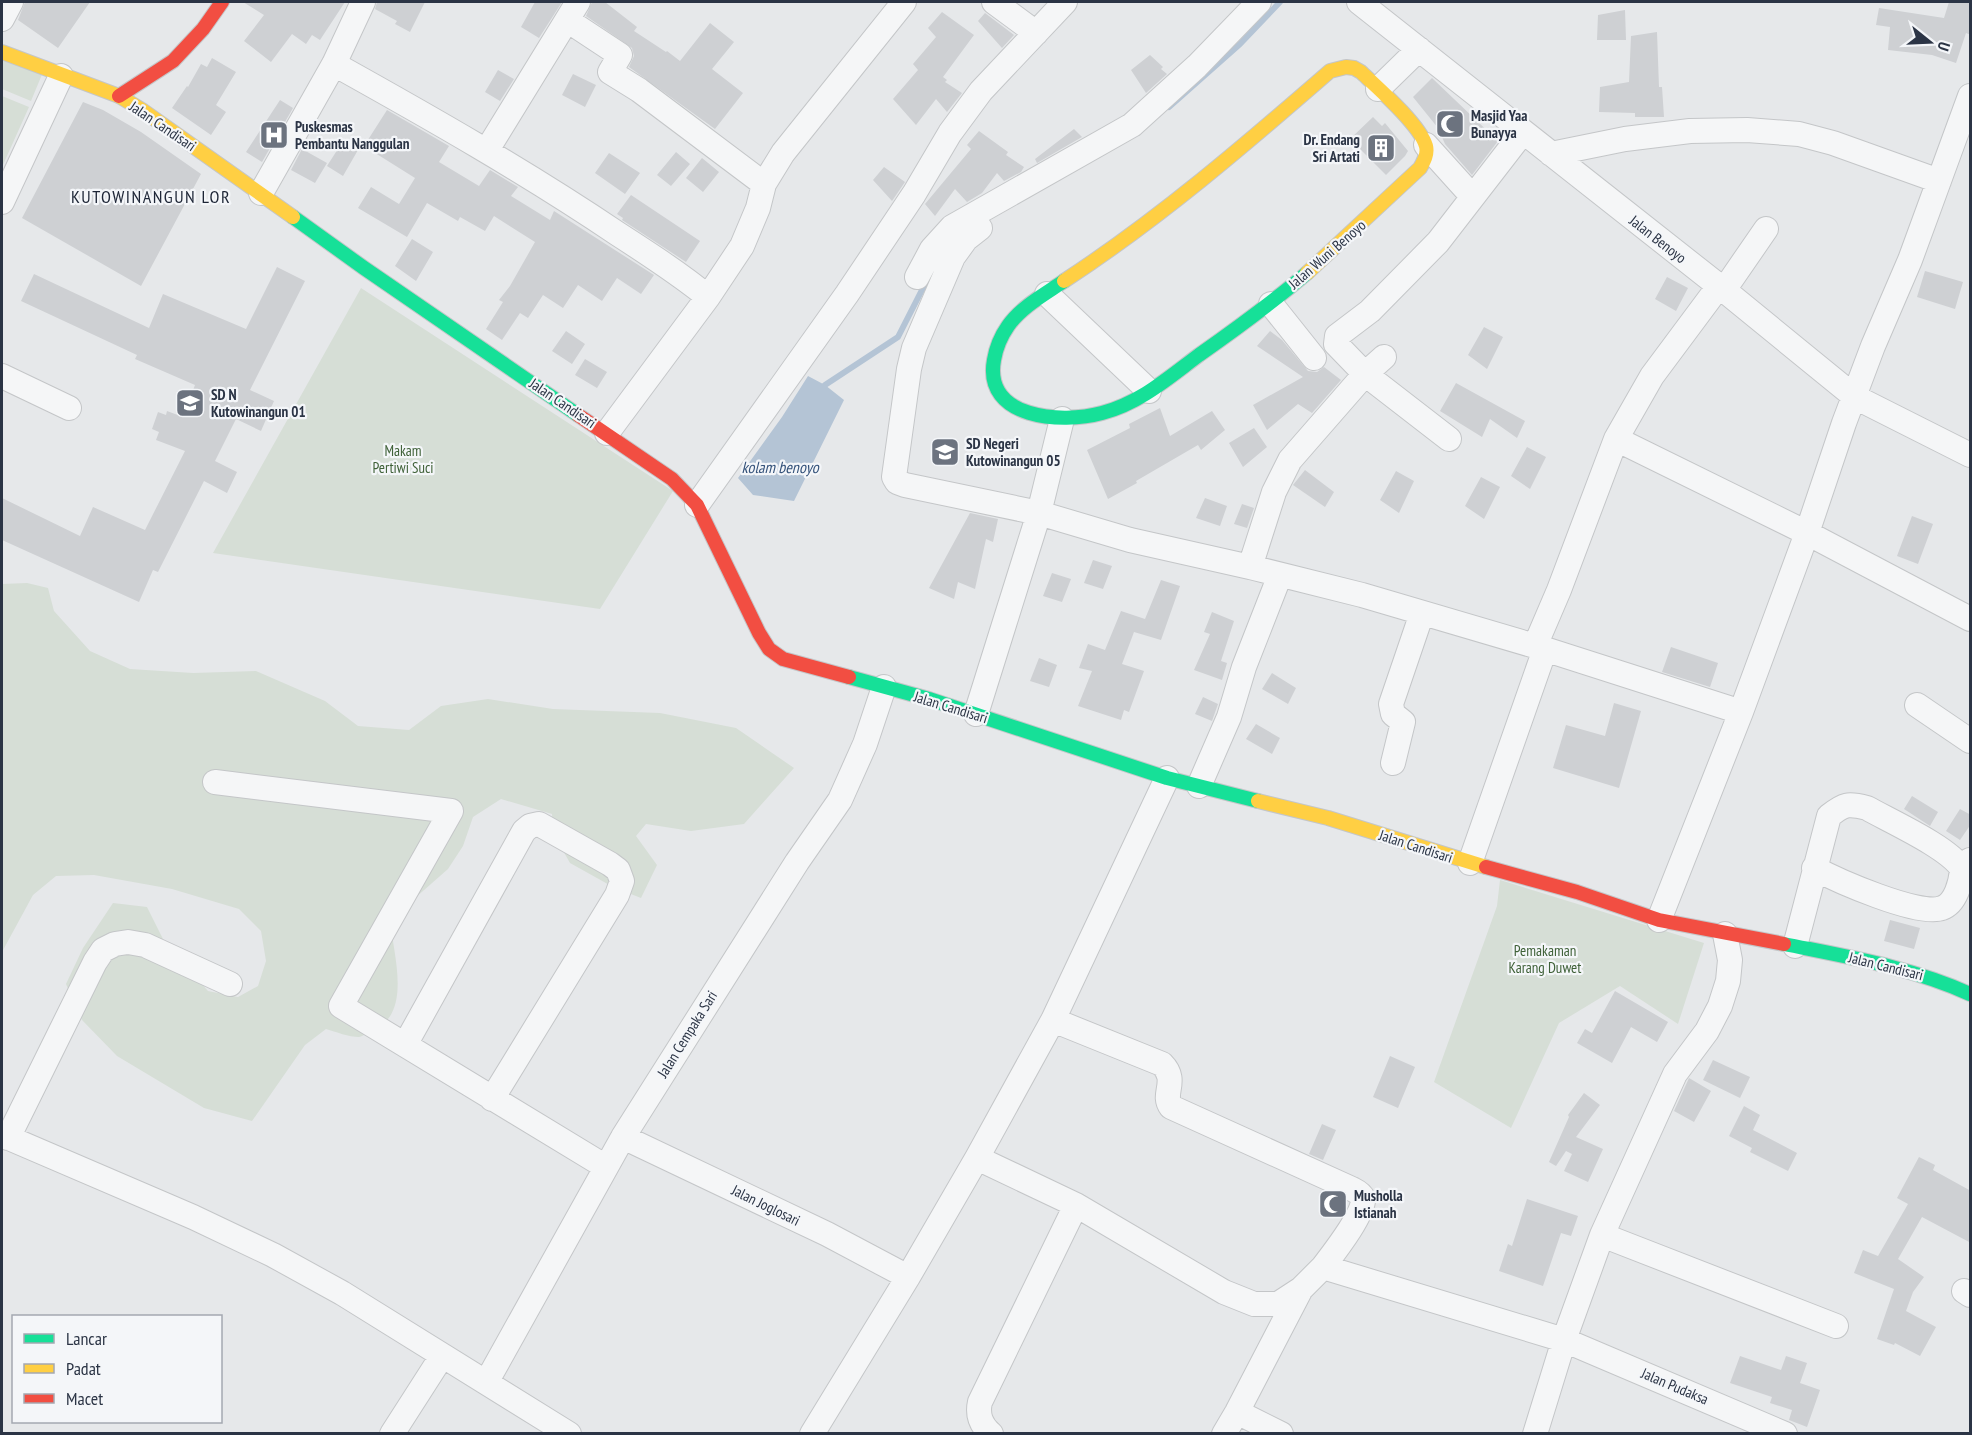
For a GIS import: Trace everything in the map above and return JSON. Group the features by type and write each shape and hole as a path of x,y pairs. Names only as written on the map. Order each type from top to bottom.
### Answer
{"street":[{"path":"2,19 11,2"},
{"path":"119,96 173,61 203,29 222,2"},
{"path":"261,193 334,64 363,2"},
{"path":"607,433 708,297 742,246 758,208 764,184 783,153 904,2"},
{"path":"994,2 1035,33"},
{"path":"697,505 853,285 914,194 950,133 981,91 1065,2"},
{"path":"1259,2 1197,66 1132,125 952,227 911,358 894,479 905,485 1039,513 1130,540 1362,595 1540,648 1740,712"},
{"name":"Jalan Benoyo","path":"1366,3 1419,49 1721,288 1854,397 1971,455"},
{"path":"487,150 572,11 620,56 610,72 639,90 764,184"},
{"path":"1419,49 1378,89 1472,196"},
{"name":"Jalan Candisari","path":"2,52 119,96 142,110 364,268 672,479 697,505 769,649 783,659 976,714 1167,778 1328,818 1470,863 1577,892 1659,920 1886,964 1937,979 1971,994"},
{"path":"334,64 487,150 674,270 708,297"},
{"name":"Jalan Wuni Benoyo","path":"1378,89 1362,72 1354,68 1339,68 1330,71 1207,178 1117,247 1047,294 1010,323 1000,341 992,367 995,389 1008,404 1029,412 1062,419 1088,418 1125,406 1149,392 1270,304 1348,237 1420,168 1426,157 1426,145"},
{"path":"2,202 61,76"},
{"path":"1659,920 1807,533 1854,397 1910,260 1971,96"},
{"path":"1551,154 1625,139 1690,131 1747,130 1799,134 1833,143 1939,181"},
{"path":"1449,439 1365,374 1336,344 1337,336 1370,311 1438,242 1523,132"},
{"path":"917,277 944,250 966,239 980,228"},
{"path":"1470,863 1559,590 1616,439 1652,376 1766,229"},
{"path":"1047,294 1149,392"},
{"path":"1270,304 1314,358"},
{"path":"1250,567 1274,492 1290,460 1365,374 1384,357"},
{"path":"2,376 69,408"},
{"path":"976,714 1039,513 1062,419"},
{"path":"1616,439 1807,533 1971,619"},
{"path":"1199,786 1229,717 1244,667 1280,575"},
{"path":"1393,763 1403,722 1393,714 1391,707 1422,613"},
{"name":"Jalan Cempaka Sari","path":"487,1381 622,1137 797,862 840,800 866,744 884,687"},
{"path":"1917,705 1971,741"},
{"path":"812,1434 977,1158 1053,1020 1167,778"},
{"path":"215,782 451,811 341,1006 606,1167"},
{"path":"1794,946 1814,868 1829,816 1842,806 1853,804 1867,808 1966,864 1954,896 1943,908 1931,910 1904,904 1832,878 1814,868"},
{"path":"405,1045 524,831 530,826 539,824 610,864 618,870 622,881 617,895 492,1099"},
{"path":"1535,1434 1564,1340 1602,1235 1676,1074 1707,1031 1720,1006 1728,981 1730,960 1725,934"},
{"path":"230,984 146,945 121,943 103,950 5,1136 193,1217 273,1255 342,1293 569,1434"},
{"path":"977,1158 1076,1205 1224,1292 1254,1304 1278,1304 1301,1289 1323,1267 1358,1214 1363,1202 1360,1194 1352,1189 1171,1107 1167,1099 1171,1080 1162,1064 1053,1020"},
{"name":"Jalan Joglosari","path":"622,1137 827,1234 908,1276"},
{"path":"991,1434 985,1428 979,1414 980,1402 1076,1205"},
{"path":"1602,1235 1836,1326"},
{"name":"Jalan Pudaksa","path":"1323,1267 1564,1340 1785,1434"},
{"path":"1224,1434 1238,1412 1301,1289"},
{"path":"392,1434 442,1356"},
{"path":"1238,1412 1281,1434"}],"green space":[{"path":"2,55 43,72 31,101 2,89"},
{"path":"2,96 29,107 2,167"},
{"name":"Makam Pertiwi Suci","path":"361,288 673,491 600,609 213,553"},
{"path":"27,583 48,588 54,611 90,651 130,669 193,673 256,671 325,701 358,726 409,730 441,706 488,699 553,709 660,713 736,728 794,768 744,824 691,831 646,824 636,836 657,865 641,898 613,887 570,863 553,833 552,814 501,799 473,817 463,846 448,869 390,920 398,980 394,1009 387,1020 376,1029 359,1037 326,1029 305,1045 252,1121 204,1108 117,1056 82,1020 66,984 83,948 113,903 147,907 164,941 208,991 238,997 258,986 266,961 261,931 239,909 172,889 94,875 56,876 33,895 2,952 2,584"},
{"name":"Pemakaman Karang Duwet","path":"1500,880 1704,943 1678,1024 1620,986 1559,1023 1511,1128 1434,1082 1497,906"}],"water":[{"name":"kolam benoyo","path":"808,376 825,385 844,400 794,501 753,495 738,478"}],"building":[{"path":"25,2 90,2 58,48 18,20"},
{"path":"243,2 345,2 320,40 312,35 306,44 292,34 271,62 244,41 264,15"},
{"path":"377,2 425,2 410,32 395,24 397,21 375,9"},
{"path":"535,2 562,2 539,38 521,27"},
{"path":"592,2 605,2 637,27 634,31 680,61 710,23 734,42 712,69 743,93 715,129 629,67 634,56 632,48 586,16"},
{"path":"1949,2 1971,2 1971,35 1966,33 1956,63 1932,55 1888,50 1890,27 1876,25 1879,8 1944,18"},
{"path":"1625,10 1626,40 1597,40 1598,15"},
{"path":"942,12 974,35 943,77 947,80 945,82 962,93 947,112 936,99 916,125 893,99 918,70 913,64 936,37 928,28"},
{"path":"985,13 1014,35 1002,48 978,21"},
{"path":"1657,32 1659,87 1662,87 1664,117 1635,117 1635,113 1599,112 1600,87 1629,82 1631,36"},
{"path":"1150,55 1167,74 1146,93 1131,70"},
{"path":"212,58 236,72 216,105 226,112 211,135 172,108 188,87 201,64 207,67"},
{"path":"498,70 514,79 500,101 485,92"},
{"path":"573,74 596,85 585,107 562,95"},
{"name":"Masjid Yaa Bunayya","path":"1432,78 1498,141 1472,175 1445,144 1438,128 1413,97"},
{"path":"280,100 293,108 262,162 246,152"},
{"path":"83,102 103,110 141,132 201,174 141,286 22,218"},
{"path":"387,110 449,146 439,162 479,186 490,170 518,187 511,196 550,220 554,211 654,275 641,294 617,278 602,301 578,285 563,308 543,295 528,318 520,313 502,340 486,329 503,302 499,300 510,286 535,242 494,216 485,231 460,217 458,221 427,203 407,237 358,208 371,187 399,204 415,178 364,146"},
{"name":"Dr. Endang Sri Artati","path":"1373,117 1382,126 1385,123 1408,151 1386,175 1350,139"},
{"path":"1074,129 1082,137 1037,163 1035,159"},
{"path":"979,131 1008,152 1006,155 1024,167 1021,172 1004,181 997,173 982,193 967,202 955,189 935,216 925,204 971,149 967,145"},
{"path":"343,141 358,150 343,176 327,166"},
{"path":"302,149 327,163 315,183 291,170"},
{"path":"676,152 690,164 671,186 657,175"},
{"path":"609,153 640,173 625,194 595,173"},
{"path":"702,158 719,172 703,192 686,178"},
{"path":"884,167 905,182 892,201 873,180"},
{"path":"631,195 700,241 686,262 622,220 623,218 617,214"},
{"path":"412,239 433,252 416,281 395,266"},
{"path":"277,267 305,281 250,390 274,401 261,431 236,419 215,461 237,472 227,493 204,481 158,572 153,570 139,602 2,540 2,498 80,536 93,507 145,530 185,451 156,440 159,432 152,429 158,412 166,415 167,411 183,417 195,385 135,359 137,355 21,301 34,274 149,328 163,294 246,329"},
{"path":"1925,271 1963,282 1955,309 1917,297"},
{"path":"1667,277 1688,288 1676,311 1655,299"},
{"path":"1484,327 1503,337 1487,369 1468,355"},
{"path":"566,331 585,344 572,364 552,351"},
{"path":"1270,331 1282,340 1308,371 1317,372 1324,367 1341,380 1312,413 1298,404 1267,430 1253,405 1303,377 1257,346"},
{"path":"585,359 607,372 597,388 575,375"},
{"path":"1456,383 1525,421 1517,438 1490,419 1482,437 1440,411"},
{"path":"1160,408 1170,436 1212,411 1225,430 1201,450 1198,445 1108,499 1087,450 1130,428 1129,424"},
{"path":"1254,428 1267,447 1243,467 1229,443"},
{"path":"1527,447 1546,457 1530,489 1511,476"},
{"path":"1305,470 1334,492 1325,507 1293,485"},
{"path":"1396,471 1414,481 1399,513 1380,500"},
{"path":"1481,477 1500,487 1484,519 1465,506"},
{"path":"1205,498 1227,506 1220,526 1196,518"},
{"path":"1242,504 1254,508 1247,528 1234,524"},
{"path":"970,513 998,519 993,542 986,539 975,589 958,582 954,599 929,588"},
{"path":"1912,516 1933,524 1918,564 1897,556"},
{"path":"1093,560 1112,566 1103,589 1084,583"},
{"path":"1052,573 1071,579 1062,602 1043,596"},
{"path":"1161,580 1180,586 1161,640 1134,632 1122,664 1144,671 1129,712 1124,710 1121,720 1078,706 1092,671 1079,668 1088,644 1105,650 1121,611 1145,619"},
{"path":"1212,612 1234,621 1221,661 1227,663 1222,680 1194,670 1210,634 1204,632"},
{"path":"1671,647 1718,663 1710,687 1662,672"},
{"path":"1039,658 1057,665 1049,687 1030,681"},
{"path":"1272,673 1296,688 1288,704 1262,689"},
{"path":"1203,697 1218,704 1212,721 1195,714"},
{"path":"1614,703 1641,711 1619,788 1553,768 1566,725 1605,736"},
{"path":"1256,724 1280,738 1272,754 1246,739"},
{"path":"1912,796 1938,812 1930,826 1904,809"},
{"path":"1960,809 1971,815 1971,824 1960,840 1946,831"},
{"path":"1890,920 1920,928 1914,949 1884,941"},
{"path":"1615,991 1668,1022 1657,1042 1631,1027 1612,1063 1577,1043 1585,1029 1592,1033"},
{"path":"1390,1056 1415,1067 1398,1108 1373,1097"},
{"path":"1713,1060 1750,1077 1740,1098 1703,1080"},
{"path":"1689,1078 1711,1091 1694,1122 1674,1111"},
{"path":"1584,1093 1600,1105 1576,1137 1603,1149 1588,1182 1564,1171 1572,1154 1566,1151 1556,1166 1549,1162 1568,1115"},
{"path":"1744,1106 1760,1115 1753,1130 1797,1153 1788,1171 1750,1152 1752,1148 1729,1136"},
{"path":"1322,1124 1336,1130 1323,1160 1309,1154"},
{"path":"1919,1157 1935,1165 1933,1170 1971,1191 1971,1243 1922,1217 1898,1259 1924,1277 1913,1292 1906,1311 1936,1327 1920,1356 1895,1343 1894,1345 1877,1339 1894,1289 1854,1273 1863,1250 1878,1256 1908,1204 1897,1198"},
{"path":"1527,1199 1578,1216 1571,1236 1561,1233 1543,1286 1499,1271 1508,1244 1512,1246"},
{"path":"1740,1356 1781,1370 1786,1356 1807,1363 1800,1383 1820,1390 1807,1427 1789,1420 1792,1410 1770,1403 1772,1397 1730,1383"}],"waterway":[{"path":"1169,107 1240,44 1280,2"},
{"path":"825,385 898,337 926,282"}],"traffic: fast":[{"path":"293,217 578,415"},
{"path":"1064,281 1026,307 1013,319 1001,338 994,360 994,380 1001,395 1013,406 1047,417 1085,416 1116,409 1129,403 1165,381 1307,273"},
{"path":"849,677 929,699 1167,778 1258,801"},
{"path":"1784,944 1902,970 1970,994"}],"traffic: slow":[{"path":"2,52 119,96 293,217"},
{"path":"1307,273 1420,168 1426,155 1426,146 1422,137 1407,118 1361,72 1346,67"},
{"path":"1064,281 1168,207 1234,154 1330,71 1346,67"},
{"path":"1258,801 1328,818 1486,867"}],"traffic: jam":[{"path":"119,96 173,61 203,29 222,2"},
{"path":"578,415 672,479 697,505 769,649 783,659 849,677"},
{"path":"1486,867 1577,892 1659,920 1784,944"}],"place":[{"name":"Masjid Yaa Bunayya","path":"1450,124"},
{"name":"Puskesmas Pembantu Nanggulan","path":"274,135"},
{"name":"Dr. Endang Sri Artati","path":"1381,148"},
{"name":"SD N Kutowinangun 01","path":"190,403"},
{"name":"SD Negeri Kutowinangun 05","path":"945,452"},
{"name":"Musholla Istianah","path":"1333,1204"}],"district":[{"name":"KUTOWINANGUN LOR","path":"151,196"}]}
